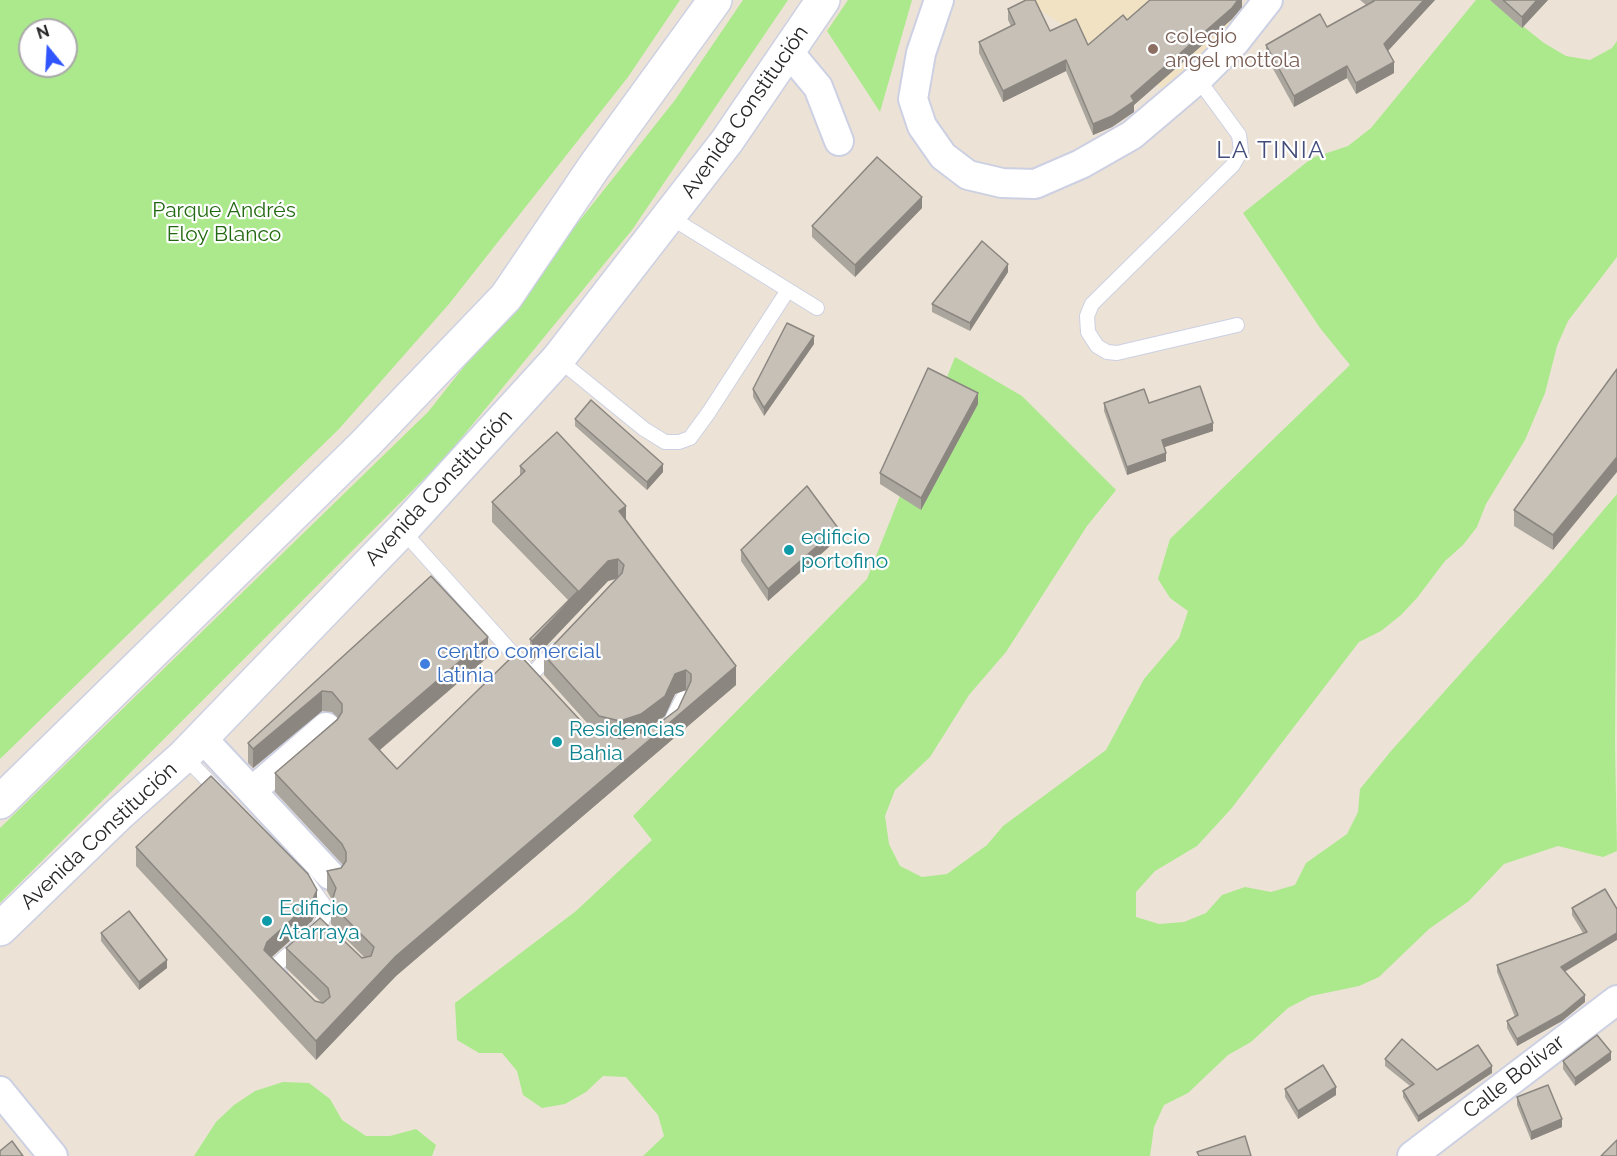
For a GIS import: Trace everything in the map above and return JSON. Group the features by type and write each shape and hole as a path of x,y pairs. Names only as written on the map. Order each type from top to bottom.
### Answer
{"main road":[{"path":"0,802 358,451 506,297 594,167 715,0"},
{"name":"Avenida Constitución","path":"0,929 119,814 193,747 402,530 558,358 727,141 823,0"}],"street":[{"path":"939,0 921,53 914,99 922,126 943,156 968,175 1002,183 1035,183 1081,164 1132,135 1198,79 1235,42 1268,0"},
{"path":"788,51 818,87 839,141"},
{"path":"243,798 327,727"},
{"path":"193,747 243,798 330,875"},
{"name":"Calle Bolívar","path":"1412,1156 1617,1000"},
{"path":"0,1091 53,1156"}],"lane":[{"path":"1198,79 1239,135 1241,151 1233,165 1092,304 1087,316 1088,332 1097,346 1107,352 1117,353 1238,325"},
{"path":"670,217 817,308"},
{"path":"558,358 644,429 665,442 679,442 690,438 709,412 788,290"},
{"path":"402,530 535,679 562,643"},
{"path":"654,735 672,722 683,698"},
{"path":"289,983 273,968 323,930 327,909 315,888 298,872"}],"shaded area":[{"name":"colegio angel mottola","path":"1024,0 1235,0 1245,6 1168,92"}],"green space":[{"name":"Parque Andrés Eloy Blanco","path":"0,0 680,0 628,77 449,304 339,429 0,759"},
{"path":"743,0 788,0 632,230 445,458 0,903 0,828 428,412 675,100"},
{"path":"848,0 912,0 880,112 827,31"},
{"path":"1476,0 1490,0 1544,43 1566,56 1590,60 1612,48 1617,41 1617,257 1568,321 1557,346 1545,393 1525,440 1486,504 1477,527 1463,545 1445,561 1401,615 1381,631 1359,642 1231,809 1197,846 1155,871 1136,892 1136,917 1159,924 1184,922 1206,913 1222,895 1245,887 1271,892 1295,885 1306,863 1347,834 1358,812 1360,789 1391,751 1547,577 1617,494 1615,744 1617,851 1603,857 1558,846 1504,864 1469,901 1429,929 1379,977 1359,986 1311,996 1288,1008 1251,1042 1228,1055 1188,1093 1164,1105 1154,1127 1150,1156 643,1156 664,1136 658,1115 626,1077 603,1076 586,1092 565,1104 542,1108 523,1095 517,1071 502,1053 479,1053 457,1040 455,1003 576,911 652,840 633,816 867,579 955,357 1022,396 1116,490 1087,526 1006,652 969,695 930,757 895,790 885,816 889,844 900,866 922,877 947,874 987,845 1003,826 1106,750 1144,679 1179,638 1188,611 1170,598 1158,579 1170,539 1350,365 1320,328 1243,213 1312,158 1348,146 1371,128"},
{"path":"283,1082 309,1083 330,1099 342,1120 366,1136 390,1136 416,1129 436,1145 432,1156 194,1156 216,1122 234,1105 255,1091"}],"building":[{"path":"1026,0 1035,0 1050,31 1076,19 1088,45 1123,15 1127,20 1150,0 1238,0 1232,8 1131,96 1134,101 1112,116 1093,124 1066,60 1003,91 979,42 1015,24 1008,9"},
{"path":"1373,0 1424,0 1384,44 1394,62 1356,83 1347,66 1294,96 1266,45 1320,14 1327,27"},
{"path":"1503,0 1537,0 1522,17"},
{"path":"877,157 922,197 855,265 812,226"},
{"path":"982,241 1008,264 970,323 932,304"},
{"path":"787,323 814,336 764,408 753,389"},
{"path":"928,368 978,393 921,498 880,473"},
{"path":"1617,369 1617,457 1553,535 1514,510"},
{"path":"1200,386 1213,423 1162,440 1166,453 1127,467 1104,403 1144,389 1149,403"},
{"path":"591,400 663,464 647,482 575,419"},
{"path":"557,432 626,506 619,511 736,666 396,956 316,1041 136,847 211,776 308,874 317,890 312,901 267,942 264,950 315,1001 323,1003 330,997 328,988 286,948 320,918 362,958 371,956 374,947 331,904 336,888 327,871 341,868 346,861 346,852 342,844 275,773 337,720 342,712 342,704 332,692 322,691 253,749 248,743 431,576 488,637 369,739 397,769 517,652 592,733 623,739 650,730 678,709 691,681 691,674 686,670 675,674 665,696 641,714 620,721 599,716 544,655 622,573 624,565 618,559 608,561 532,641 530,639 578,591 492,502 525,471 520,466"},
{"name":"edificio portofino","path":"807,486 838,528 768,589 741,550"},
{"path":"1605,889 1617,909 1617,933 1561,967 1585,995 1562,1014 1517,1039 1507,1021 1518,1015 1497,965 1587,932 1572,908"},
{"path":"129,911 167,960 139,982 101,933"},
{"path":"1597,1035 1611,1052 1575,1078 1563,1061"},
{"path":"1402,1039 1437,1070 1478,1045 1492,1066 1418,1116 1403,1091 1414,1084 1385,1059"},
{"path":"1323,1065 1336,1087 1298,1111 1285,1089"},
{"path":"1548,1085 1562,1119 1531,1132 1517,1097"},
{"path":"1245,1136 1251,1156 1199,1156 1197,1152"},
{"path":"1617,1140 1617,1156 1601,1156"},
{"path":"12,1141 23,1156 0,1156 0,1151"}],"place":[{"name":"colegio angel mottola","path":"1153,49"},
{"name":"edificio portofino","path":"789,550"},
{"name":"centro comercial latinia","path":"425,664"},
{"name":"Residencias Bahia","path":"557,742"},
{"name":"Edificio Atarraya","path":"267,921"}],"district":[{"name":"LA TINIA","path":"1271,151"}]}
